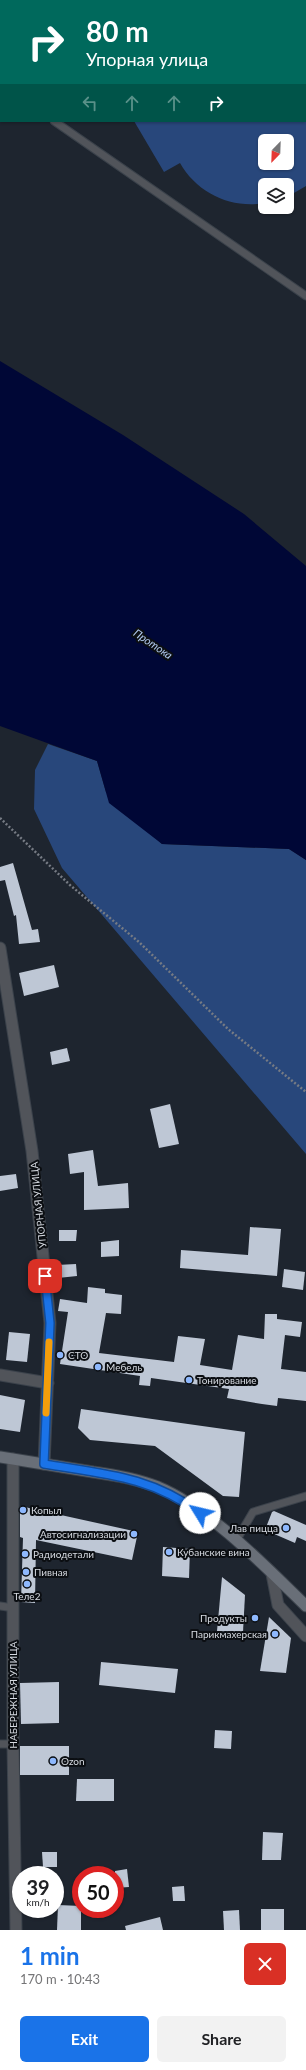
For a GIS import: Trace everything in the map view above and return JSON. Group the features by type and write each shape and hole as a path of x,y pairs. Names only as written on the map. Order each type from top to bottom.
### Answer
{"main road":[{"path":"0,1457 126,1477 158,1487 181,1499 236,1541 306,1606"}],"street":[{"name":"УПОРНАЯ УЛИЦА","path":"0,948 32,1151 50,1323 44,1464"},
{"path":"0,1375 48,1384"},
{"name":"НАБЕРЕЖНАЯ УЛИЦА","path":"13,1459 13,1744 16,1930"},
{"path":"272,1574 278,1605 306,1636"}],"lane":[{"path":"55,122 306,296"},
{"path":"236,1541 253,1512 306,1496"},
{"path":"0,1606 14,1608"},
{"path":"0,1744 13,1744"}],"path":[{"path":"0,818 71,886 139,942 228,1029 306,1092"}],"shaded area":[{"path":"135,122 306,122 306,186 294,193 294,178 258,178 258,204 240,204 228,201 205,190 196,183 187,174 180,163 164,172"},
{"path":"48,744 97,761 106,792 162,844 289,849 306,860 306,1154 62,868 34,809 35,770"}],"water":[{"name":"Протока","path":"0,361 123,435 244,514 306,566 306,860 289,849 162,844 109,803 97,761 0,726"}],"building":[{"path":"13,863 32,930 38,929 40,942 19,944 16,915 14,916 5,880 0,881 0,867"},
{"path":"54,965 59,987 24,996 19,973"},
{"path":"67,1048 70,1061 52,1065 50,1052"},
{"path":"170,1104 179,1144 159,1148 150,1109"},
{"path":"93,1150 98,1186 128,1183 129,1208 84,1210 84,1172 70,1174 68,1154"},
{"path":"16,1174 18,1188 0,1191 0,1176"},
{"path":"250,1227 281,1229 277,1276 180,1268 181,1250 248,1255"},
{"path":"59,1230 77,1230 76,1241 59,1241"},
{"path":"119,1240 119,1256 101,1257 101,1242"},
{"path":"76,1264 77,1276 58,1278 57,1265"},
{"path":"284,1269 305,1272 303,1290 282,1287"},
{"path":"88,1287 105,1289 105,1293 122,1295 121,1314 106,1313 99,1353 174,1362 178,1336 205,1339 200,1365 232,1370 238,1335 264,1339 265,1314 277,1314 277,1319 302,1322 300,1337 285,1335 281,1369 306,1372 306,1401 278,1398 277,1406 262,1404 227,1398 229,1389 151,1378 150,1386 139,1385 140,1376 60,1364 68,1312 58,1311 60,1299 87,1303"},
{"path":"9,1332 30,1334 27,1362 6,1360"},
{"path":"0,1395 25,1400 20,1432 0,1429"},
{"path":"81,1409 245,1432 239,1497 223,1496 155,1446 90,1440 78,1428"},
{"path":"20,1506 138,1532 132,1560 36,1540 35,1603 21,1602 23,1538 20,1537"},
{"name":"Лав пицца","path":"274,1511 306,1525 306,1541 297,1537 295,1543 265,1530 272,1512"},
{"path":"163,1547 190,1549 189,1578 162,1576"},
{"path":"222,1577 245,1595 243,1632 217,1631"},
{"path":"269,1617 291,1638 286,1673 260,1671"},
{"path":"101,1662 178,1669 175,1693 99,1685"},
{"path":"59,1682 59,1723 21,1724 20,1683"},
{"path":"215,1730 232,1731 231,1749 214,1748"},
{"path":"20,1746 69,1746 69,1775 20,1775"},
{"path":"77,1779 114,1779 114,1801 76,1801"},
{"path":"263,1832 283,1833 281,1860 262,1860"},
{"path":"42,1852 57,1852 57,1866 43,1866"},
{"path":"127,1869 129,1887 124,1887 124,1870"},
{"path":"184,1886 185,1901 173,1901 172,1887"},
{"path":"64,1905 72,1906 72,1918 81,1918 81,1930 57,1930 57,1918 64,1918"},
{"path":"261,1909 284,1909 284,1930 261,1930"},
{"path":"239,1910 240,1930 224,1930 223,1911"},
{"path":"160,1917 163,1930 126,1930 125,1926"}],"slow traffic":[{"path":"46,1413 49,1342"}],"place":[{"name":"СТО","path":"60,1355"},
{"name":"Мебель","path":"98,1367"},
{"name":"Тонирование","path":"189,1380"},
{"name":"Копыл","path":"23,1510"},
{"name":"Лав пицца","path":"286,1528"},
{"name":"Автосигнализации","path":"134,1534"},
{"name":"Кубанские вина","path":"169,1552"},
{"name":"Радиодетали","path":"25,1554"},
{"name":"Пивная","path":"26,1572"},
{"name":"Теле2","path":"27,1584"},
{"name":"Продукты","path":"255,1618"},
{"name":"Парикмахерская","path":"275,1634"},
{"name":"Ozon","path":"53,1761"}],"route":[{"path":"45,1276 50,1323 44,1464 126,1477 158,1487 181,1499 200,1513"}]}
